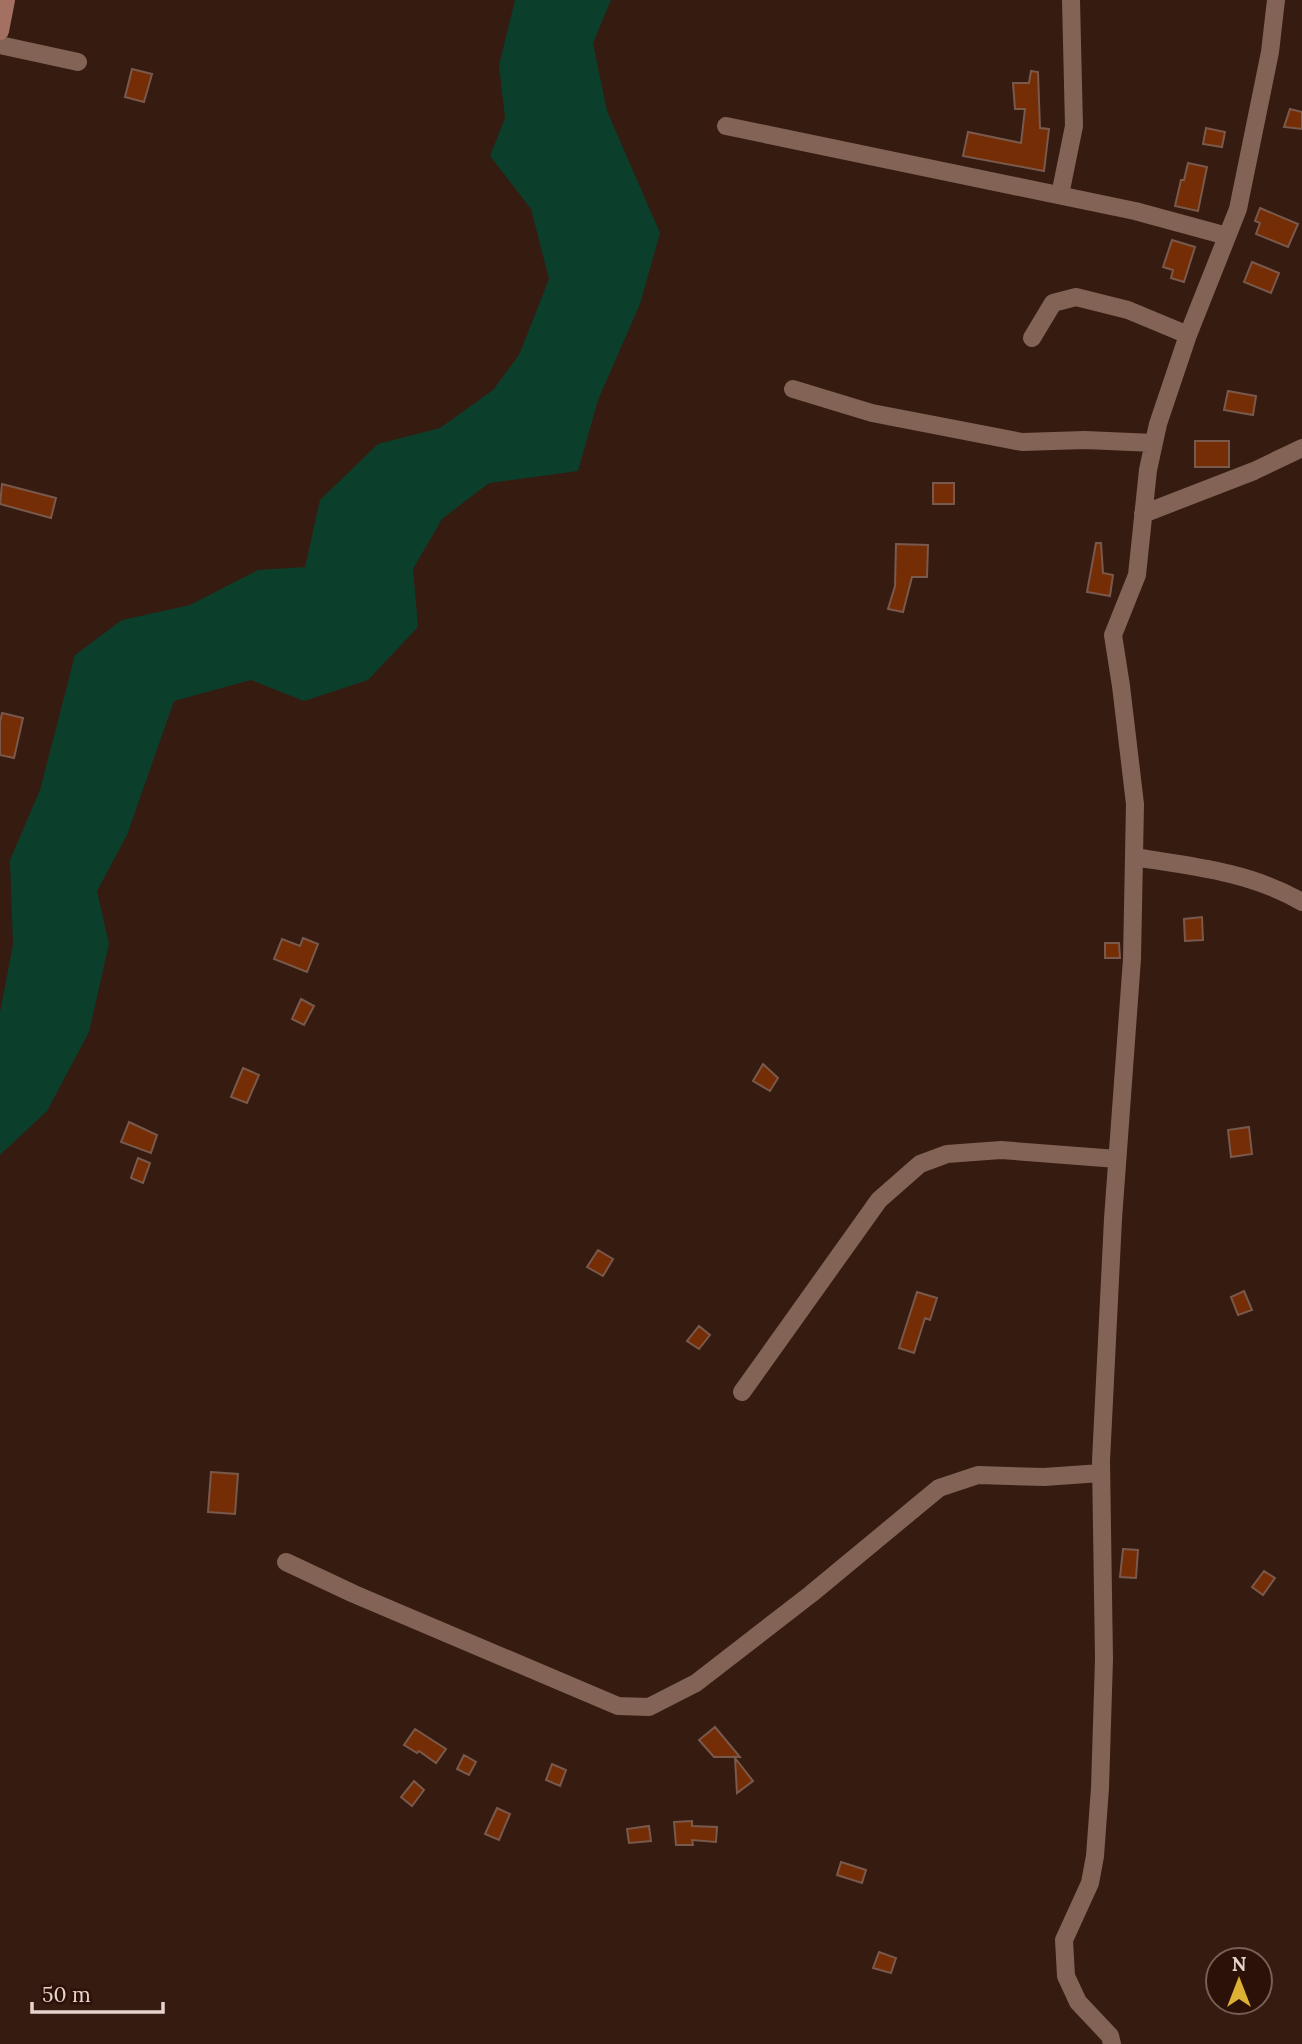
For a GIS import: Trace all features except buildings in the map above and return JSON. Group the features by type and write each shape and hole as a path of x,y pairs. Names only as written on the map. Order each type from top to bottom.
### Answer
{"street":[{"path":"0,31 6,0"},
{"path":"1060,195 1074,125 1071,0"},
{"path":"1112,2044 1110,2036 1078,2002 1066,1976 1064,1940 1090,1883 1099,1802 1104,1659 1101,1473 1117,1159 1132,959 1135,804 1113,635 1137,575 1143,514 1158,424 1188,335 1241,196 1270,52 1276,0"},
{"path":"0,45 78,62"},
{"path":"726,126 1135,211 1227,236"},
{"path":"1032,338 1053,303 1076,297 1128,310 1188,335"},
{"path":"793,389 872,413 1022,442 1085,440 1154,443"},
{"path":"1143,514 1254,471 1302,448"},
{"path":"1134,857 1234,874 1291,895 1302,902"},
{"path":"741,1392 879,1200 920,1164 947,1154 1001,1150 1117,1159"},
{"path":"286,1562 354,1594 618,1706 649,1707 696,1683 811,1594 939,1488 978,1475 1044,1477 1101,1473"}],"green space":[{"path":"515,0 611,0 593,43 607,111 660,233 640,304 598,400 578,471 489,483 442,519 413,569 418,627 368,680 304,701 251,680 174,701 127,835 97,891 109,944 89,1032 47,1111 0,1155 0,1012 13,945 10,860 40,790 75,655 122,620 190,605 258,570 305,567 320,500 378,444 440,428 493,390 519,355 549,279 531,209 490,156 505,118 499,65"}]}
